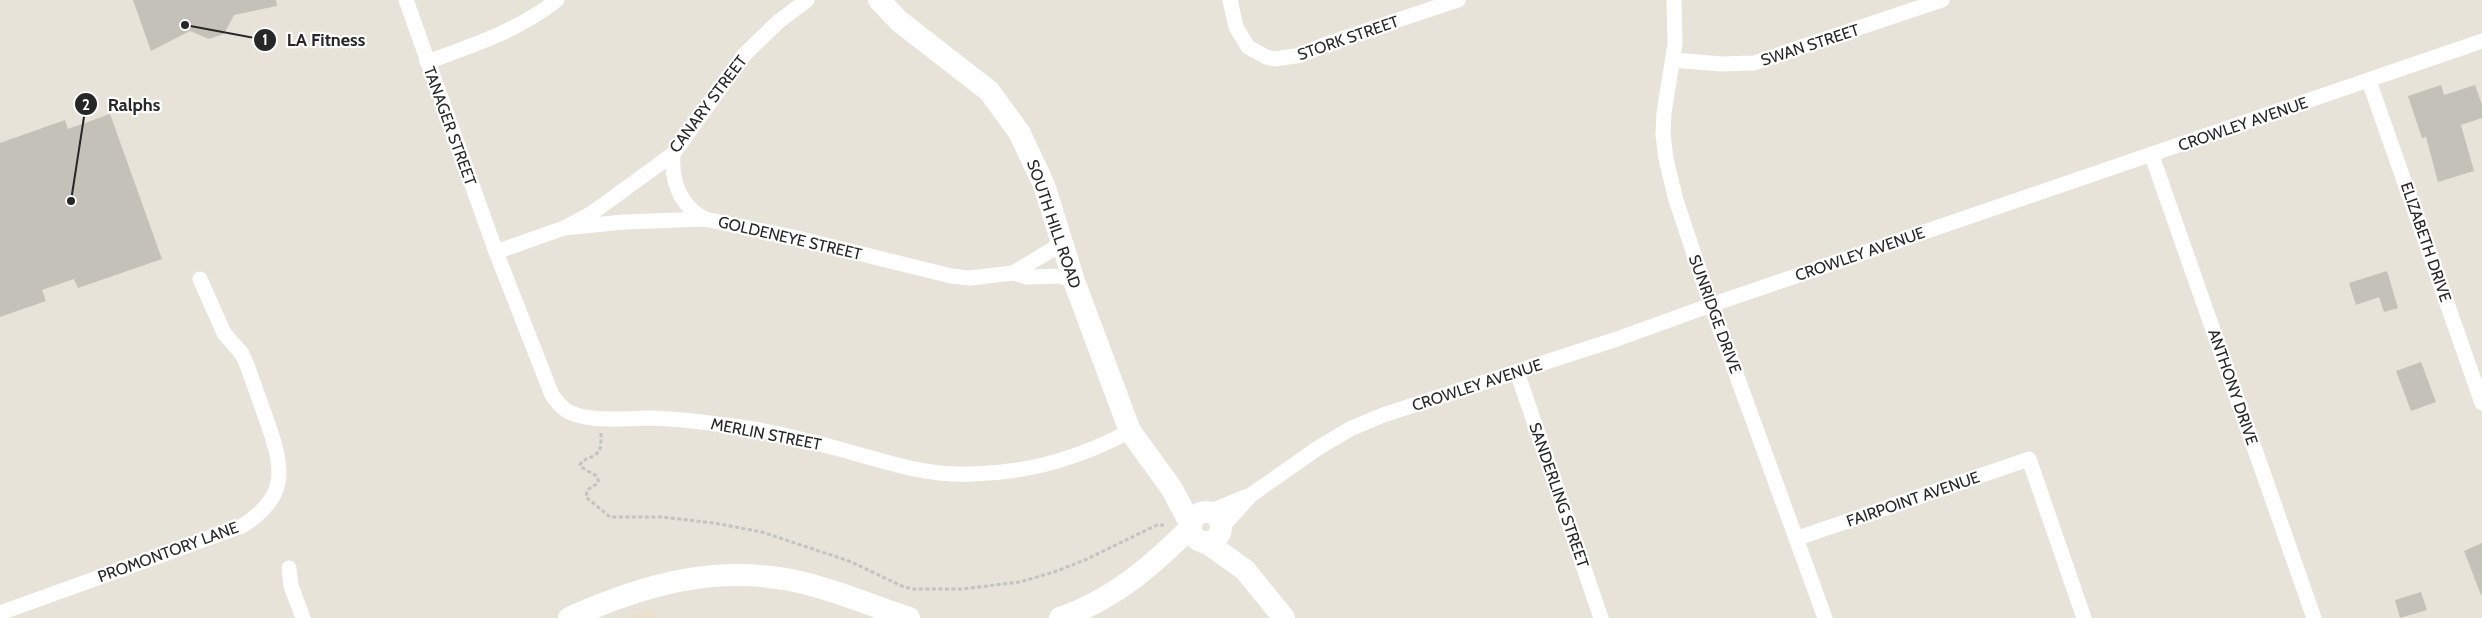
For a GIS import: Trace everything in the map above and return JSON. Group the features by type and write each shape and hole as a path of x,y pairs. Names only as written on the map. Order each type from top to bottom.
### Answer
{"street":[{"name":"TANAGER STREET","path":"406,0 496,252"},
{"path":"427,62 502,35 532,19 557,0"},
{"name":"CANARY STREET","path":"496,252 564,228 592,213 673,154 744,56 778,22 808,0"},
{"name":"SOUTH HILL ROAD","path":"879,0 899,21 974,78 1002,106 1019,132 1041,178 1074,280 1130,431 1172,489 1245,570 1284,618"},
{"name":"STORK STREET","path":"1230,0 1239,33 1248,47 1266,57 1287,59 1456,0"},
{"name":"SUNRIDGE DRIVE","path":"1674,0 1675,36 1673,60 1664,113 1666,159 1676,200 1711,305 1798,538 1825,618"},
{"name":"SWAN STREET","path":"1673,60 1735,64 1754,63 1942,0"},
{"name":"CROWLEY AVENUE","path":"1206,527 1318,448 1350,429 1383,416 2152,156 2482,41"},
{"name":"ELIZABETH DRIVE","path":"2369,81 2482,403"},
{"path":"673,154 673,174 682,198 686,206 705,219"},
{"name":"ANTHONY DRIVE","path":"2152,156 2314,618"},
{"name":"GOLDENEYE STREET","path":"564,228 624,222 705,219 792,237 951,276 970,278 1013,274 1027,277 1060,276 1074,280"},
{"name":"GOLDENEYE STREET","path":"1013,274 1053,249 1061,240"},
{"name":"MERLIN STREET","path":"496,252 552,395 560,406 573,414 586,418 656,418 719,424 782,434 901,467 935,473 969,474 1004,473 1044,464 1077,455 1130,431"},
{"name":"PROMONTORY LANE","path":"0,613 242,526 261,513 274,496 280,483 278,453 242,354 224,333 200,279"},
{"name":"SANDERLING STREET","path":"1517,372 1601,618"},
{"name":"FAIRPOINT AVENUE","path":"1798,538 2029,459 2084,618"},
{"path":"1060,618 1107,597 1206,527"},
{"path":"289,568 291,586 303,618"},
{"path":"569,618 603,602 657,585 688,578 727,575 770,577 807,584 909,618"}],"path":[{"path":"601,418 601,449 599,454 582,461 580,464 582,468 598,476 598,483 585,493 604,514 610,517 662,517 762,532 848,561 904,587 914,589 962,589 1020,582 1062,569 1157,525 1167,525"},
{"path":"901,596 904,587"}],"shaded area":[{"path":"653,609 656,618 626,618 633,615"}],"building":[{"path":"133,0 276,0 277,6 234,15 224,34 209,39 190,31 151,51"},
{"path":"2441,85 2444,95 2475,85 2482,105 2482,118 2461,125 2474,171 2438,182 2426,137 2422,138 2408,96"},
{"path":"110,114 162,259 78,288 74,279 42,290 46,301 0,317 0,143 65,120 68,129"},
{"path":"2387,271 2398,308 2384,312 2379,297 2356,305 2349,283"},
{"path":"2421,362 2436,402 2411,411 2396,371"},
{"path":"2482,543 2482,595 2481,595 2464,551"},
{"path":"2421,592 2427,610 2400,618 2395,600"}],"place":[{"name":"LA Fitness","path":"185,25"},
{"name":"Ralphs","path":"71,201"}]}
